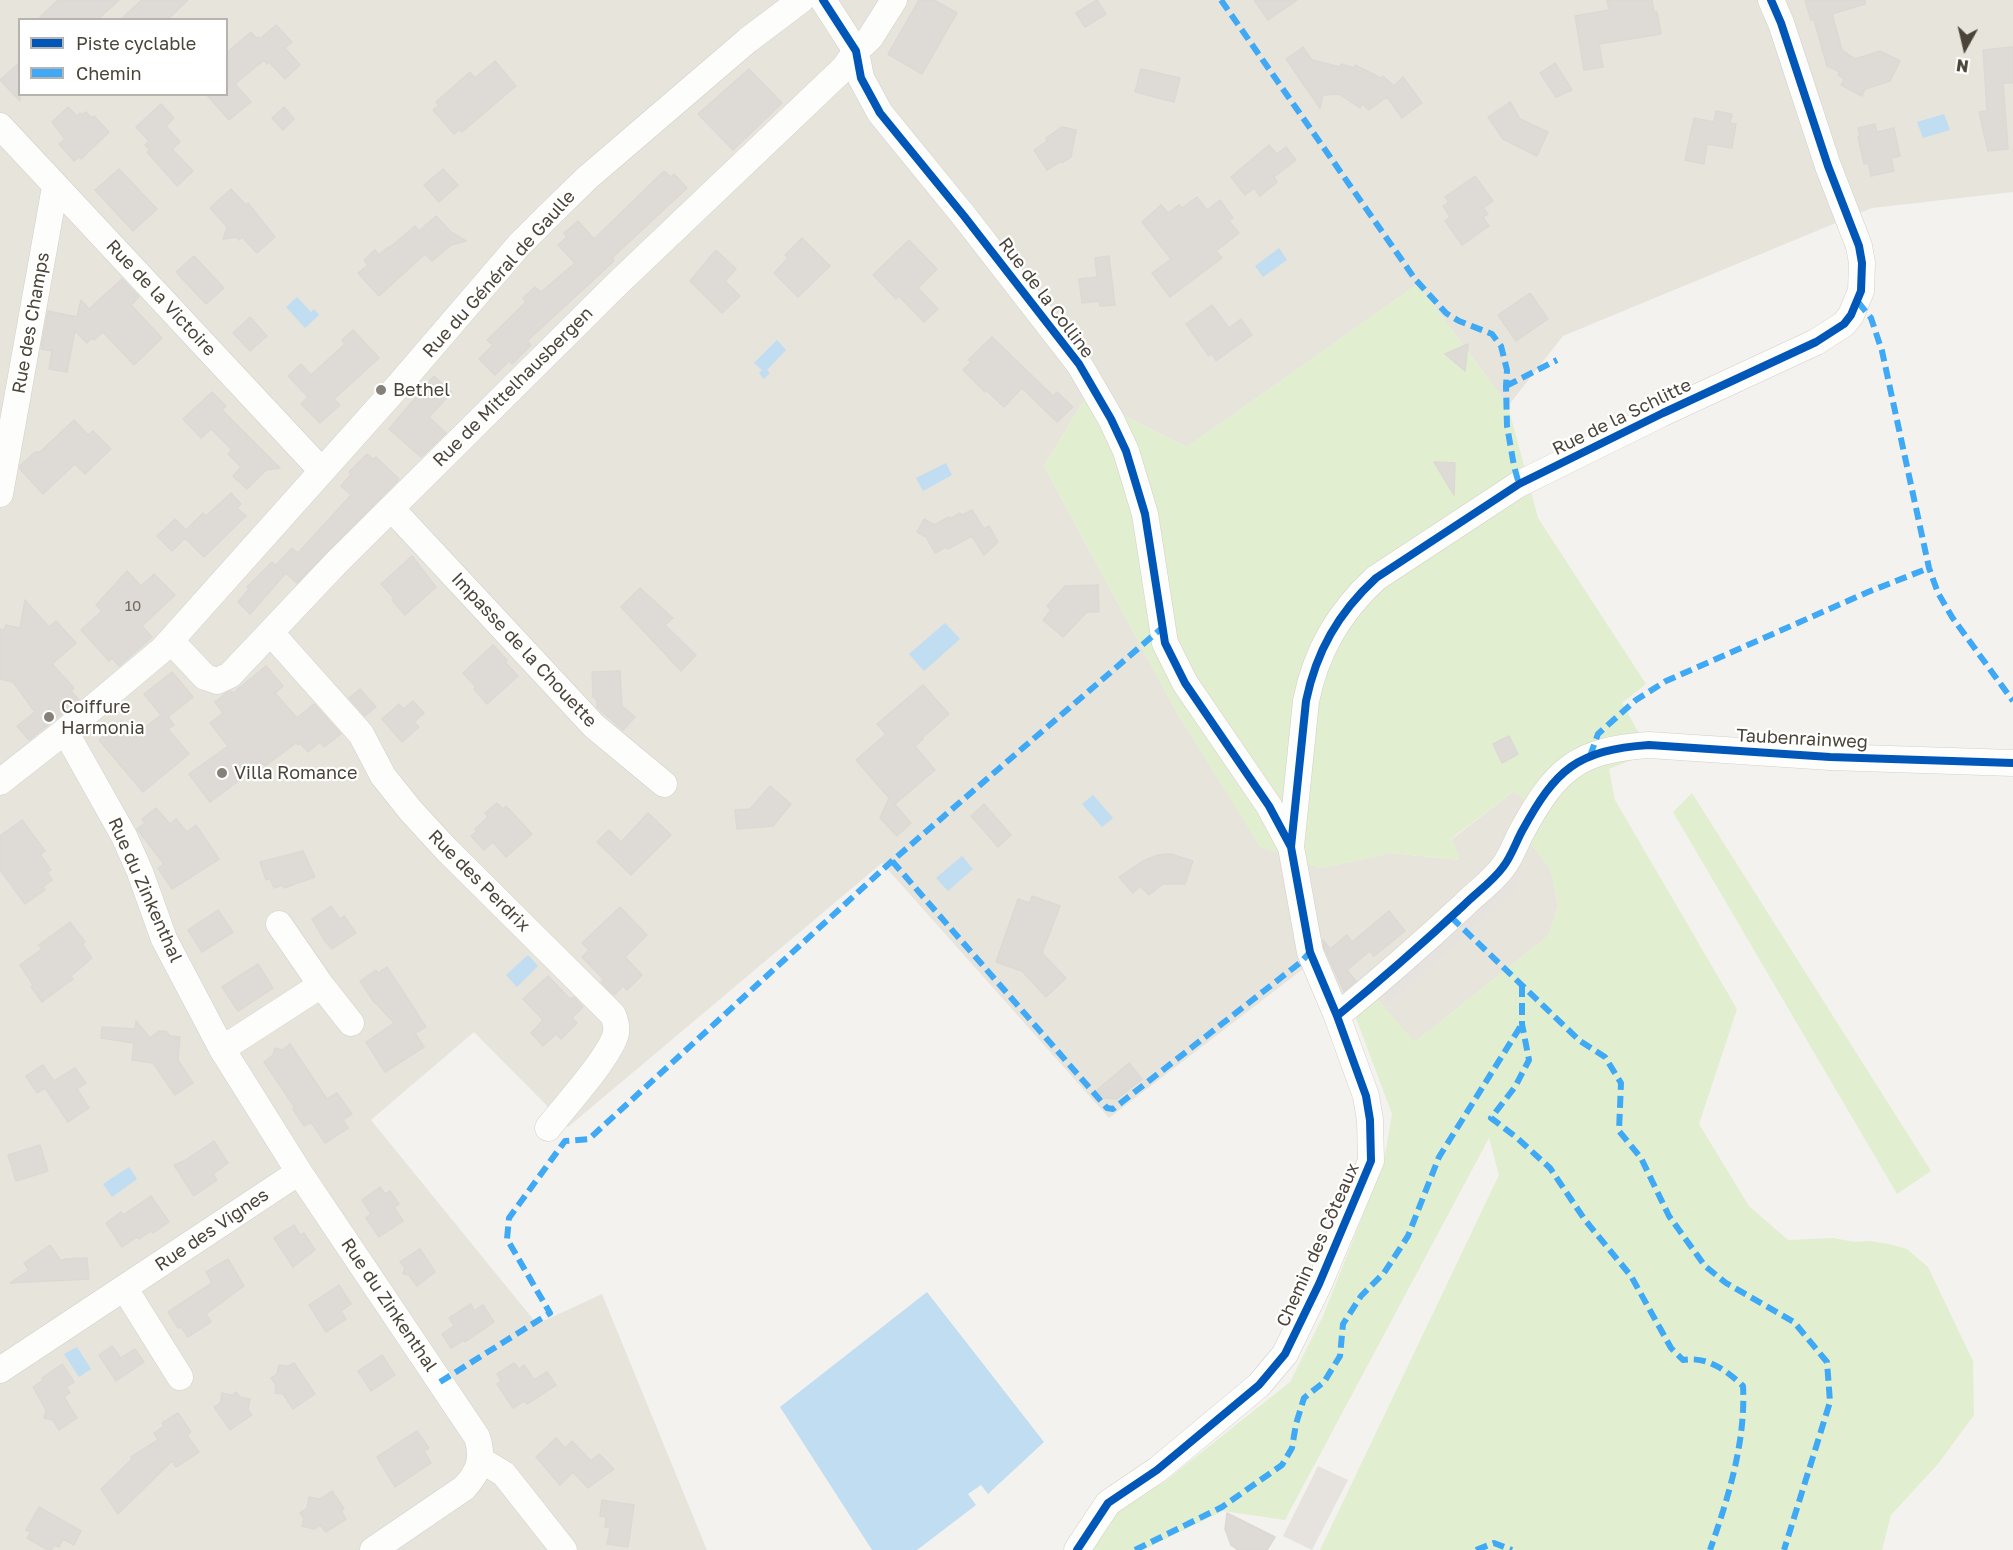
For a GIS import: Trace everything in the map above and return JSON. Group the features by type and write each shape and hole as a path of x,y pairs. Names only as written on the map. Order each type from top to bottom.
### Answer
{"street":[{"name":"Rue du Général de Gaulle","path":"0,782 66,731 167,645 519,245 549,215 587,178 748,40 801,0"},
{"path":"823,0 856,51"},
{"name":"Rue de Mittelhausbergen","path":"167,645 205,677 218,681 230,675 331,567 617,284 844,68 856,51 870,38 894,0"},
{"name":"Rue de la Schlitte","path":"1291,847 1306,701 1316,662 1333,630 1350,605 1369,584 1519,484 1663,413 1816,342 1844,324 1851,315 1861,291 1862,271 1859,246 1827,166 1772,0"},
{"name":"Rue de la Colline","path":"856,51 861,78 880,113 964,216 1078,364 1111,418 1126,452 1145,514 1165,643 1185,683 1269,806 1291,847 1310,952 1337,1016"},
{"name":"Rue de la Victoire","path":"0,126 322,471"},
{"name":"Rue des Champs","path":"0,494 7,417 55,187"},
{"name":"Impasse de la Chouette","path":"391,508 594,726 664,784"},
{"name":"Rue des Perdrix","path":"271,633 361,734 383,776 411,811 445,848 613,1015 616,1034 609,1050 548,1128"},
{"name":"Rue du Zinkenthal","path":"66,731 124,836 140,872 164,939 222,1049 299,1172 471,1426 480,1447 481,1460"},
{"name":"Taubenrainweg","path":"1337,1016 1375,985 1503,867 1528,819 1549,787 1559,775 1590,756 1621,747 1649,745 1830,757 2013,763"},
{"path":"279,924 321,985 351,1023"},
{"path":"222,1049 321,985"},
{"name":"Chemin des Côteaux","path":"1077,1550 1108,1503 1157,1470 1259,1386 1285,1354 1300,1328 1371,1161 1371,1120 1366,1095 1337,1016"},
{"name":"Rue des Vignes","path":"0,1370 299,1172"},
{"path":"125,1289 180,1377"},
{"path":"373,1550 464,1488 473,1478 481,1460 504,1474 564,1550"}],"shaded area":[{"path":"0,0 2013,0 2013,192 1872,208 1563,336 1508,406 1418,284 1187,447 1086,397 1044,466 1177,713 1261,847 1321,868 1391,853 1459,860 1452,839 1514,791 1543,814 1528,840 1551,870 1558,905 1549,935 1414,1043 1377,999 1326,1020 1303,969 1109,1118 882,863 568,1127 474,1032 371,1120 537,1324 602,1294 707,1550 0,1550"},
{"path":"1503,867 1519,886 1389,1003 1375,985"},
{"path":"1318,1466 1348,1480 1312,1550 1283,1536"}],"green space":[{"path":"1418,284 1508,406 1538,518 1646,684 1622,703 1650,753 1609,769 1615,800 1737,1009 1699,1124 1749,1206 1788,1240 1833,1238 1889,1244 1907,1249 1928,1267 1973,1361 1974,1415 1938,1464 1891,1515 1882,1550 1320,1550 1499,1175 1489,1138 1285,1520 1223,1511 1143,1550 1084,1550 1104,1517 1163,1483 1290,1382 1323,1316 1384,1162 1392,1114 1353,1010 1377,999 1415,1042 1549,935 1558,905 1551,870 1528,840 1543,814 1514,791 1452,838 1460,860 1391,853 1321,868 1260,847 1177,713 1044,466 1086,397 1187,447"},
{"path":"1692,793 1931,1171 1897,1194 1673,812"}],"water":[{"path":"1944,114 1950,130 1923,138 1917,122"},
{"path":"1279,248 1287,260 1263,277 1255,266"},
{"path":"297,297 311,312 314,309 319,315 305,328 286,307"},
{"path":"777,340 786,350 767,370 770,373 764,379 759,373 762,370 754,363"},
{"path":"946,463 952,475 923,491 916,478"},
{"path":"945,623 960,639 924,671 909,654"},
{"path":"1093,795 1113,818 1102,827 1082,804"},
{"path":"962,856 973,869 948,891 936,878"},
{"path":"528,955 538,966 517,987 506,975"},
{"path":"129,1167 137,1179 112,1197 103,1184"},
{"path":"927,1292 1044,1442 988,1494 981,1485 968,1494 976,1505 917,1550 872,1550 780,1407"},
{"path":"77,1347 91,1369 79,1377 64,1354"}],"building":[{"path":"58,0 119,0 99,18 39,18"},
{"path":"142,0 188,0 169,18 122,18"},
{"path":"919,0 934,0 957,13 922,74 888,54"},
{"path":"1097,0 1106,14 1085,27 1076,13"},
{"path":"1254,0 1297,0 1268,20"},
{"path":"1607,0 1652,0 1661,34 1599,44 1603,67 1584,70 1575,16 1609,10"},
{"path":"1805,0 1865,0 1865,4 1832,14 1842,50 1855,59 1880,51 1900,61 1890,81 1865,89 1862,96 1841,85 1844,79 1838,75 1840,72 1827,66 1814,20 1811,20"},
{"path":"276,25 292,42 285,48 300,65 285,79 269,62 267,64 264,60 235,84 251,102 229,120 208,96 228,96 228,51 251,32 257,39 258,37 260,39"},
{"path":"1303,47 1312,60 1340,67 1341,64 1354,68 1355,65 1381,78 1383,76 1394,86 1403,77 1422,103 1402,118 1387,97 1369,110 1362,104 1360,108 1339,94 1323,95 1320,108 1286,59"},
{"path":"2013,47 2013,83 2003,83 2008,149 1988,151 1979,112 1987,111 1983,50"},
{"path":"495,61 516,86 462,132 460,129 454,134 433,110 439,105 436,102 470,72 475,78"},
{"path":"1555,63 1572,90 1556,97 1540,73"},
{"path":"18,64 20,101 0,80"},
{"path":"749,69 782,103 733,150 698,114"},
{"path":"1141,69 1180,78 1174,102 1135,92"},
{"path":"1510,102 1520,119 1548,132 1537,156 1503,139 1488,117"},
{"path":"161,104 174,118 166,126 180,142 172,149 193,171 177,186 147,152 150,150 145,145 149,141 136,127"},
{"path":"68,107 77,116 86,112 92,118 94,116 109,132 81,159 79,157 74,161 59,144 65,139 52,122"},
{"path":"284,107 294,119 283,130 272,118"},
{"path":"1716,111 1732,114 1730,123 1736,124 1732,148 1707,144 1704,164 1685,160 1694,118 1714,122"},
{"path":"1875,124 1877,132 1894,128 1900,156 1891,158 1894,171 1871,176 1868,163 1864,164 1858,128"},
{"path":"1062,127 1076,130 1071,157 1047,170 1034,150"},
{"path":"1269,145 1277,154 1286,147 1296,160 1274,177 1277,182 1260,196 1254,188 1245,195 1231,177"},
{"path":"119,169 157,209 133,231 95,190"},
{"path":"443,169 458,185 439,202 424,185"},
{"path":"664,171 671,177 674,174 687,188 612,258 614,261 527,341 531,345 512,364 509,361 495,375 479,359 493,345 487,340 526,302 523,298 535,287 541,292 575,263 558,245 567,237 564,233 578,221 594,239"},
{"path":"1475,176 1493,201 1483,208 1488,214 1483,217 1489,226 1462,245 1445,221 1450,217 1443,206 1449,202 1445,197"},
{"path":"231,189 246,205 248,203 275,237 257,253 242,237 239,240 237,237 223,239 227,227 210,208"},
{"path":"1197,197 1207,210 1220,200 1233,218 1229,221 1239,233 1216,251 1222,258 1170,297 1152,273 1171,259 1142,222 1161,205 1168,213 1179,205 1182,208"},
{"path":"436,216 451,232 466,241 451,245 432,261 425,254 379,296 358,273 368,265 364,260 375,250 379,255 415,226 419,231"},
{"path":"802,238 830,266 798,297 774,273 788,258 785,255"},
{"path":"909,240 937,269 918,288 938,309 924,322 899,296 896,299 873,275"},
{"path":"715,251 736,269 725,281 740,296 722,313 690,281"},
{"path":"194,256 224,288 206,304 176,272"},
{"path":"1109,256 1115,305 1100,306 1099,301 1082,303 1079,279 1097,277 1095,258"},
{"path":"122,279 139,297 131,305 162,338 134,365 103,332 87,343 75,331 67,372 49,369 52,351 41,349 48,311 77,317 81,300 89,309"},
{"path":"1530,293 1548,319 1516,341 1498,315"},
{"path":"1212,305 1229,328 1241,319 1252,335 1216,361 1212,354 1209,356 1186,324"},
{"path":"250,317 267,336 250,351 233,333"},
{"path":"353,330 379,358 334,399 340,405 320,423 301,404 308,397 288,376 301,364 311,375 345,344 342,340"},
{"path":"992,337 1053,396 1057,392 1073,407 1057,422 1022,388 1004,407 986,390 985,392 963,370 971,362 968,360"},
{"path":"1468,344 1465,371 1445,354"},
{"path":"434,376 452,392 429,417 446,433 421,457 389,429"},
{"path":"212,392 226,406 222,410 280,468 266,470 247,489 233,476 241,467 228,454 232,450 211,429 201,438 183,419"},
{"path":"74,420 88,435 93,431 111,449 85,474 75,464 43,494 20,469 20,466 35,452 40,452"},
{"path":"367,454 373,459 376,457 399,479 297,583 276,565 292,548 298,553 351,495 341,486 351,474 349,472"},
{"path":"1434,462 1455,463 1454,495"},
{"path":"231,493 241,504 237,508 246,516 204,557 185,538 172,551 157,536 175,519 186,530 203,513 206,516"},
{"path":"972,510 984,529 989,526 998,542 984,555 972,536 935,553 926,537 917,532 924,519 934,525 949,517 950,519"},
{"path":"412,556 436,587 405,615 381,584"},
{"path":"272,562 285,574 250,614 238,602 249,589 247,587"},
{"path":"127,571 141,586 154,574 175,595 142,626 152,637 119,666 112,658 109,661 81,630 102,611 96,605"},
{"path":"1098,585 1099,612 1087,612 1063,637 1043,620 1051,610 1047,606 1065,586"},
{"path":"640,588 673,618 665,625 696,655 681,671 621,607"},
{"path":"25,600 49,627 56,621 76,643 52,664 74,688 71,691 79,700 29,740 17,726 35,712 13,682 0,679 0,629 4,630 6,625 20,628"},
{"path":"493,645 518,676 487,704 463,673"},
{"path":"266,666 283,686 275,693 297,718 314,704 341,734 324,747 320,742 308,752 300,743 298,745 296,743 265,766 263,763 210,802 189,774 228,746 210,723 223,713 215,702 226,693 231,691 233,693"},
{"path":"620,671 622,706 635,717 623,730 597,707 597,700 593,697 592,672"},
{"path":"172,672 193,697 168,717 174,725 168,729 189,754 143,792 99,740 121,721 134,736 161,715 144,694"},
{"path":"923,685 949,714 915,746 935,770 895,804 891,800 911,823 897,836 880,818 889,798 856,760 886,734 877,724"},
{"path":"360,689 376,707 365,716 349,698"},
{"path":"413,701 424,713 414,722 419,727 402,742 382,719 399,704 403,709"},
{"path":"1509,736 1518,754 1502,763 1493,744"},
{"path":"770,786 791,804 773,826 737,829 735,810 750,809"},
{"path":"497,803 503,809 506,806 532,834 506,857 493,842 484,850 471,836 488,817 485,813"},
{"path":"984,804 1011,835 998,847 971,816"},
{"path":"156,808 170,824 176,819 187,832 196,825 219,859 172,889 158,868 164,864 137,829 145,823 142,819"},
{"path":"648,813 671,835 631,875 597,842 609,830 621,842"},
{"path":"22,820 45,851 40,854 51,870 47,872 52,880 43,887 45,890 25,904 0,870 0,836"},
{"path":"303,851 315,877 284,888 283,885 274,888 270,878 266,880 260,862"},
{"path":"1171,854 1193,861 1185,884 1163,884 1149,895 1140,886 1133,893 1119,877 1143,861 1158,855"},
{"path":"1032,896 1060,906 1042,953 1066,978 1046,997 1022,971 996,962 1018,899 1030,903"},
{"path":"331,906 340,919 344,916 356,933 332,949 312,919"},
{"path":"620,907 647,935 625,957 642,975 627,990 623,986 614,995 601,982 604,980 582,957 589,950 582,943"},
{"path":"218,910 233,932 202,952 188,930"},
{"path":"1389,911 1405,931 1374,956 1370,951 1347,970 1356,981 1344,991 1324,948 1323,940 1330,949 1347,935 1352,942"},
{"path":"70,922 85,942 82,944 92,958 71,976 73,979 42,1002 20,965 42,949 39,945"},
{"path":"258,964 273,988 238,1011 222,987"},
{"path":"387,967 426,1027 415,1033 424,1047 385,1072 366,1042 394,1023 374,1002 360,981 376,970 378,973"},
{"path":"548,976 570,999 574,997 583,1007 572,1018 577,1023 561,1039 556,1034 543,1046 531,1033 543,1020 523,999"},
{"path":"136,1021 150,1038 159,1031 166,1031 170,1036 180,1037 178,1060 193,1083 175,1095 153,1063 132,1060 134,1043 101,1038 102,1027 135,1029"},
{"path":"290,1044 327,1099 337,1093 352,1114 343,1120 348,1128 325,1143 311,1122 304,1126 293,1109 295,1108 264,1062 273,1055 275,1048 282,1050"},
{"path":"1129,1063 1142,1079 1117,1099 1104,1098 1097,1090"},
{"path":"43,1065 54,1081 75,1068 86,1083 77,1089 89,1108 68,1122 45,1088 37,1093 26,1076"},
{"path":"214,1141 228,1163 213,1174 217,1180 194,1196 174,1165"},
{"path":"40,1145 48,1171 16,1181 8,1155"},
{"path":"380,1187 385,1194 390,1191 399,1204 394,1207 403,1221 379,1237 366,1218 371,1214 362,1200"},
{"path":"151,1196 169,1222 153,1233 151,1231 139,1239 137,1237 122,1247 106,1223 121,1212 123,1215"},
{"path":"294,1225 300,1235 304,1233 315,1250 293,1267 274,1238"},
{"path":"50,1245 61,1261 87,1258 89,1279 10,1283 29,1270 24,1263"},
{"path":"420,1249 435,1272 417,1286 409,1275 403,1274 405,1268 400,1262"},
{"path":"228,1259 244,1286 206,1314 211,1322 188,1337 181,1327 178,1328 168,1312 212,1283 206,1272"},
{"path":"339,1285 351,1304 341,1311 346,1319 326,1332 309,1305"},
{"path":"471,1304 474,1311 483,1305 494,1322 465,1342 464,1340 451,1348 442,1334 454,1326 449,1318"},
{"path":"112,1346 121,1358 135,1349 144,1362 116,1381 99,1355"},
{"path":"382,1355 395,1375 371,1391 358,1371"},
{"path":"294,1363 315,1394 293,1409 283,1394 275,1393 276,1385 271,1378 277,1374 279,1365 288,1366"},
{"path":"514,1363 519,1369 524,1365 534,1380 547,1372 556,1385 527,1404 524,1401 513,1408 497,1384 501,1381 497,1374"},
{"path":"62,1364 74,1382 66,1387 70,1393 64,1397 77,1418 59,1430 53,1420 44,1418 46,1410 33,1387"},
{"path":"236,1392 240,1397 250,1399 248,1410 252,1415 230,1430 214,1407 220,1403 222,1393 232,1395"},
{"path":"178,1413 191,1432 187,1435 199,1452 176,1467 172,1461 118,1514 101,1489 132,1459 131,1457 158,1440 154,1433 164,1426 162,1423"},
{"path":"417,1431 429,1448 424,1451 431,1463 395,1487 377,1457"},
{"path":"556,1438 565,1448 572,1441 591,1461 599,1454 614,1469 588,1488 573,1472 560,1485 536,1457"},
{"path":"332,1491 344,1509 341,1511 346,1519 326,1532 320,1525 314,1529 302,1526 304,1518 300,1513 307,1508 309,1497 320,1499"},
{"path":"602,1500 634,1505 628,1547 607,1544 610,1528 605,1527 606,1517 600,1516"},
{"path":"39,1507 81,1531 74,1545 63,1539 59,1547 54,1545 51,1550 48,1550 27,1538 31,1532 26,1530"},
{"path":"1227,1513 1275,1537 1267,1550 1238,1550 1231,1545 1225,1529"}],"marked path":[{"path":"1221,0 1415,279 1446,313 1459,321 1492,334 1501,346 1507,370 1507,426 1519,484"},
{"path":"1858,302 1871,318 1882,351 1929,568 1938,593 1952,617 2013,701"},
{"path":"1506,386 1557,360"},
{"path":"1590,756 1598,734 1636,700 1666,681 1868,592 1929,568"},
{"path":"440,1382 550,1313 507,1239 509,1218 565,1141 589,1139 892,861 1163,627"},
{"path":"892,861 1107,1108 1113,1109 1301,962 1310,952"},
{"path":"1451,917 1580,1041 1605,1057 1621,1083 1619,1131 1641,1158 1669,1216 1705,1266 1726,1283 1794,1322 1827,1362 1830,1402 1784,1550"},
{"path":"1522,985 1522,1024 1529,1060 1515,1087 1491,1118 1550,1168 1585,1220 1631,1276 1671,1348 1683,1360 1700,1360 1716,1366 1743,1386 1739,1449 1710,1550"},
{"path":"1135,1550 1222,1507 1282,1465 1292,1448 1304,1398 1324,1382 1340,1356 1343,1324 1361,1296 1384,1273 1408,1236 1439,1157 1522,1024"},
{"path":"1476,1550 1494,1543 1512,1550"}],"cycle path":[{"path":"823,0 856,51 861,78 880,113 964,216 1079,364 1111,419 1126,451 1145,514 1165,643 1185,683 1269,806 1291,847 1310,952 1337,1016 1366,1096 1370,1120 1371,1161 1319,1284 1285,1354 1259,1385 1157,1470 1108,1503 1077,1550"},
{"path":"1291,847 1306,701 1310,683 1330,634 1362,591 1376,578 1519,484 1663,413 1816,342 1844,324 1851,315 1861,291 1862,263 1859,246 1828,166 1781,23 1771,0"},
{"path":"1337,1016 1402,961 1494,877 1508,859 1546,792 1558,778 1586,758 1604,752 1649,745 1830,757 2013,763"}],"place":[{"name":"Bethel","path":"381,390"},
{"name":"Coiffure Harmonia","path":"49,717"},
{"name":"Villa Romance","path":"222,773"}]}
